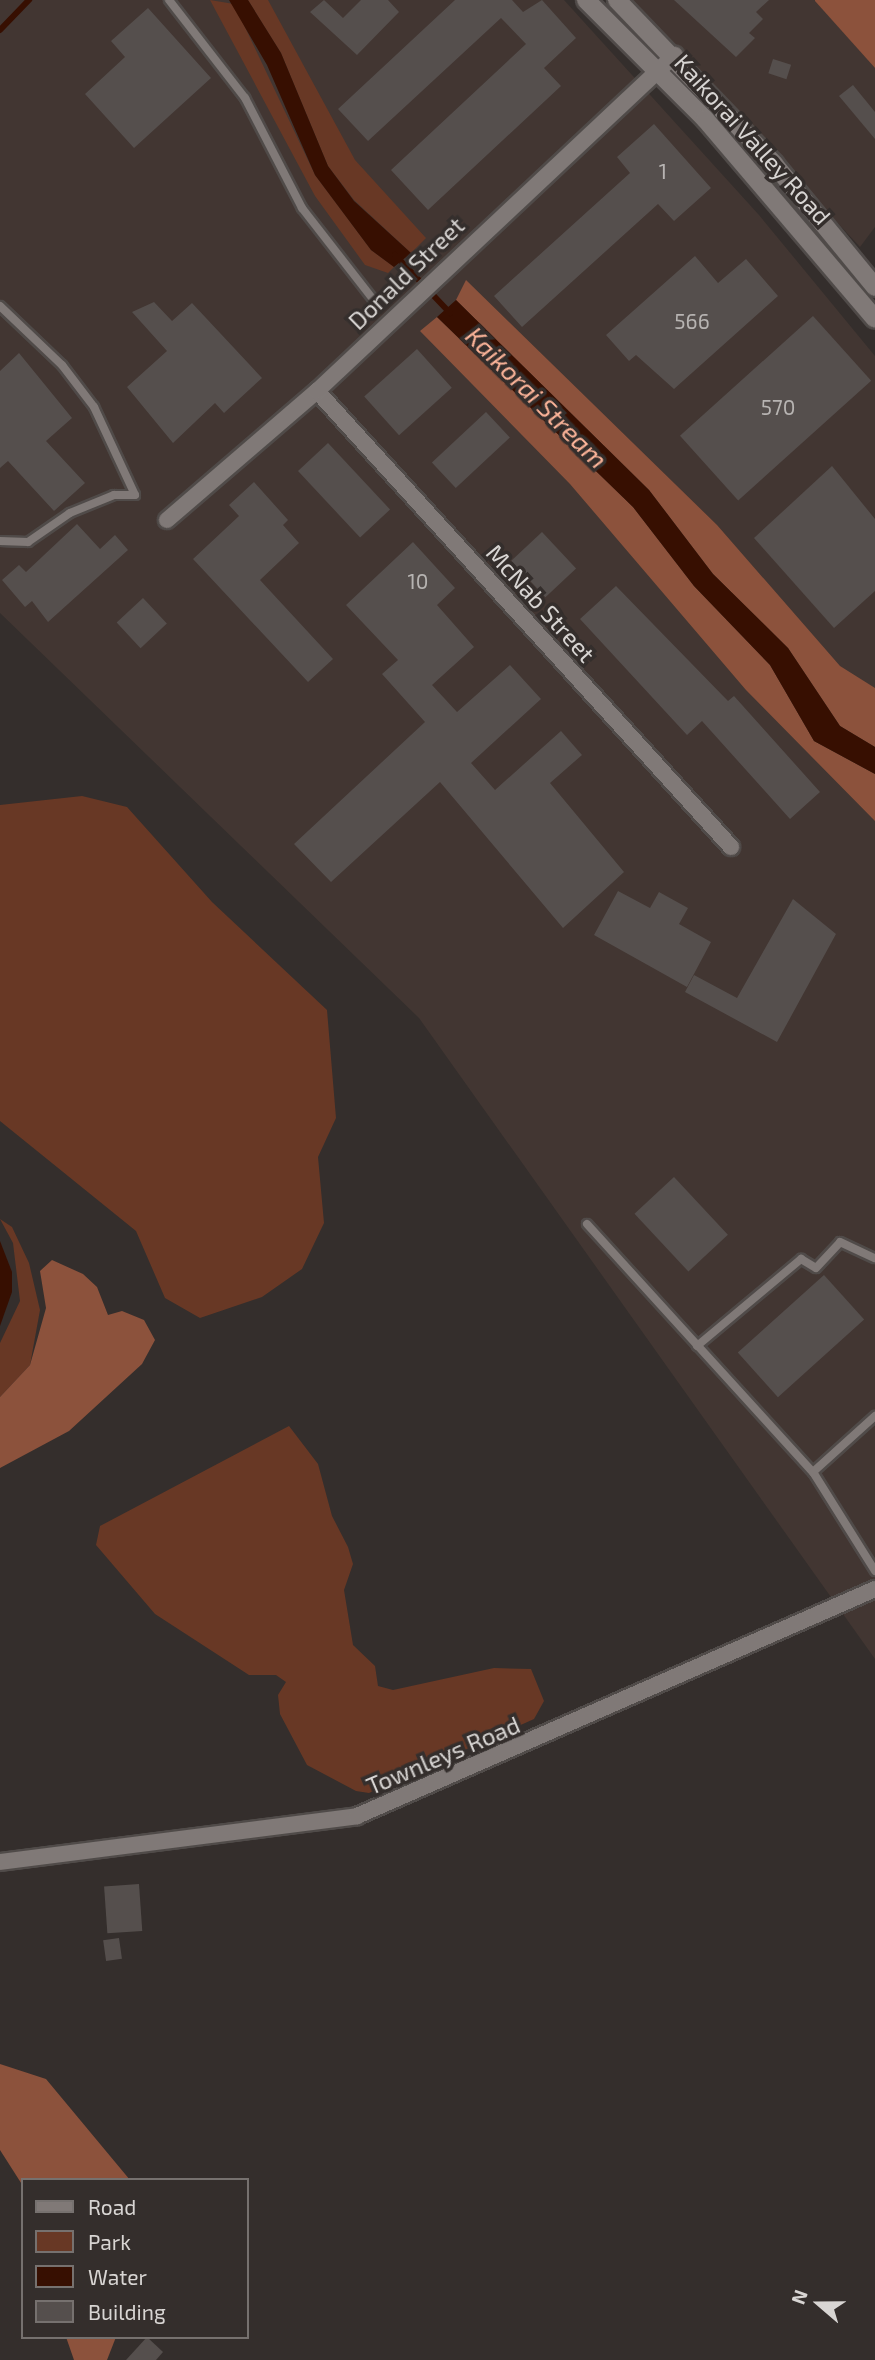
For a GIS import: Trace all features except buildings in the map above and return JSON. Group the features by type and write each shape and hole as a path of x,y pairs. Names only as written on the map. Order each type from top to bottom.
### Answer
{"main road":[{"name":"Kaikorai Valley Road","path":"586,0 659,70 875,319"},
{"name":"Kaikorai Valley Road","path":"617,0 675,55 875,287"}],"street":[{"name":"Donald Street","path":"167,520 317,391 449,262 675,55"},
{"name":"McNab Street","path":"317,391 731,847"},
{"name":"Townleys Road","path":"0,1862 358,1816 875,1589"}],"lane":[{"path":"169,0 245,98 302,208 372,298"},
{"path":"0,306 62,365 94,407 135,495 114,495 70,513 28,542 0,541"},
{"path":"587,1224 813,1472 875,1571"},
{"path":"697,1346 801,1259 816,1268 840,1242 875,1258"},
{"path":"813,1472 875,1416"}],"shaded area":[{"path":"0,0 564,0 759,215 875,356 875,1659 419,1018 0,613"},
{"path":"630,0 815,0 875,68 875,227 860,247"},
{"path":"875,0 875,68 815,1"},
{"path":"466,280 717,525 840,666 875,688 875,747 840,726 788,648 713,574 649,490 456,300"},
{"path":"437,317 633,507 694,586 770,665 814,741 875,774 875,821 746,690 570,484 420,331"},
{"path":"52,1260 83,1274 97,1287 108,1315 122,1311 144,1320 155,1340 142,1364 69,1431 0,1468 0,1397 30,1365 46,1308 40,1271"},
{"path":"0,2064 46,2079 128,2178 21,2178 21,2183 0,2150"},
{"path":"67,2339 115,2339 107,2360 74,2360"}],"green space":[{"path":"210,0 234,4 315,175 371,250 394,267 388,273 365,265 315,196"},
{"path":"248,0 268,0 355,160 426,238 411,253 354,200 328,166 281,53"},
{"path":"82,796 127,807 212,902 327,1010 336,1118 318,1157 324,1223 302,1269 262,1297 200,1318 165,1298 136,1231 0,1121 0,805"},
{"path":"0,1219 12,1227 29,1263 40,1310 30,1365 0,1397 0,1343 20,1301 13,1243"},
{"path":"289,1426 318,1464 332,1516 348,1547 353,1564 344,1590 353,1645 375,1666 378,1686 393,1690 494,1668 531,1669 544,1701 534,1719 369,1793 356,1791 307,1765 280,1714 278,1695 286,1682 276,1675 249,1675 155,1614 96,1545 100,1526"}],"water":[{"path":"229,0 248,0 281,53 328,166 354,201 411,253 394,267 371,250 315,175 267,65"},
{"path":"456,300 649,490 713,574 788,648 840,726 875,747 875,774 814,741 770,665 694,586 633,507 437,317"},
{"path":"0,1241 12,1272 12,1292 0,1326"}],"waterway":[{"path":"0,30 29,0"},
{"name":"Kaikorai Stream","path":"395,255 450,313"}]}
